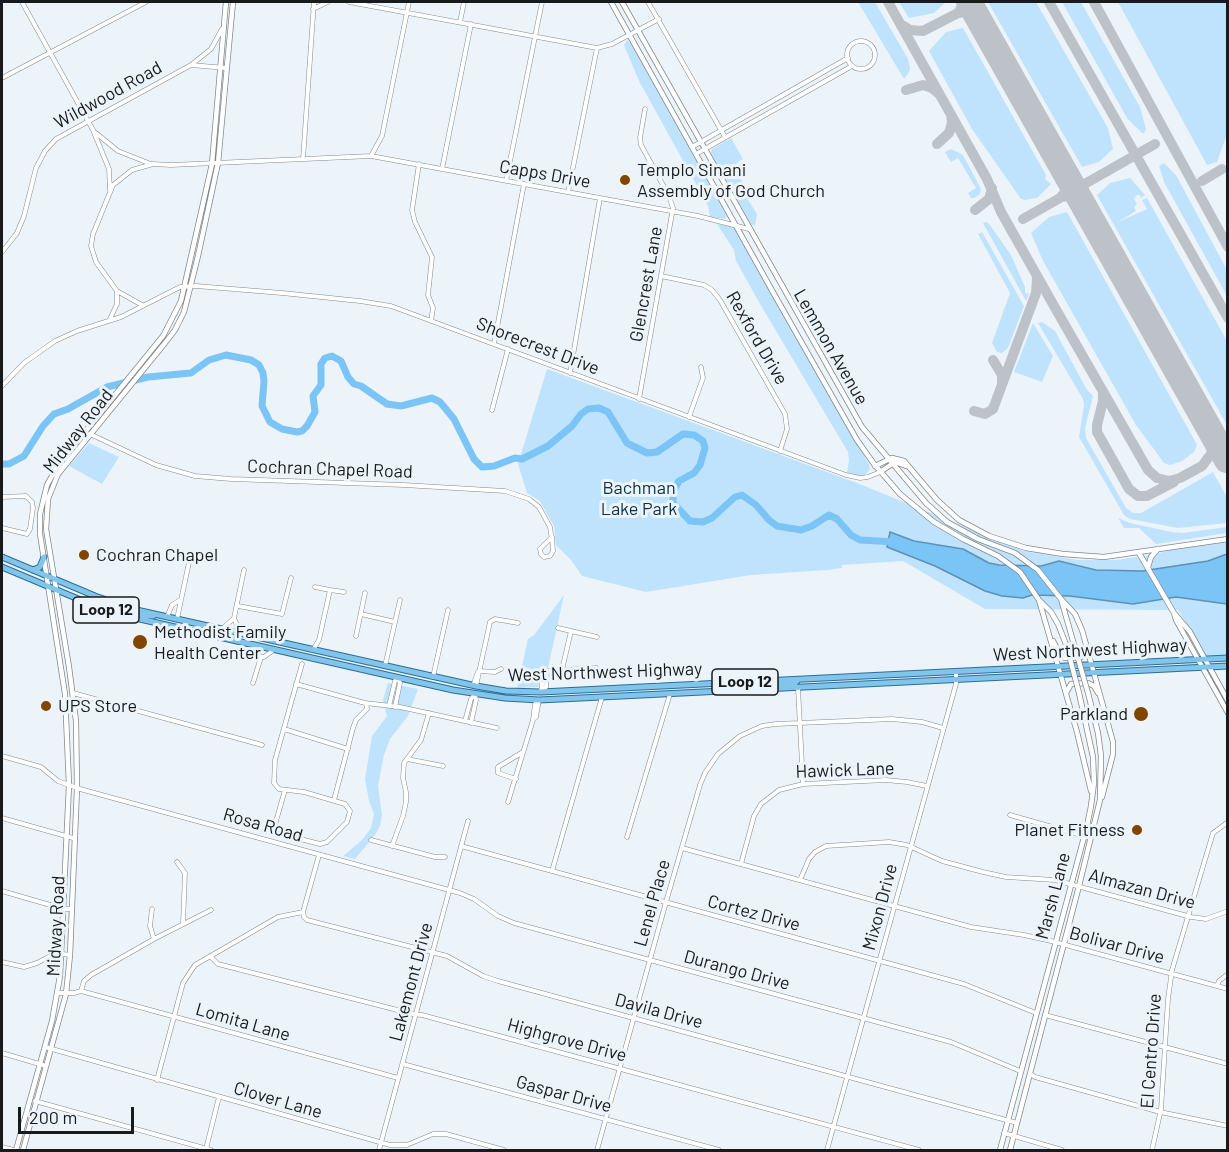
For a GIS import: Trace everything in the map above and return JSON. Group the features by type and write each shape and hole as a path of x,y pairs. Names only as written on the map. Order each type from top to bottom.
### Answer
{"main road":[{"path":"215,163 219,67 226,2"},
{"path":"215,163 233,2"},
{"name":"Lemmon Avenue","path":"611,2 857,440 879,472 934,522 1006,560 1025,578 1051,612 1067,647"},
{"name":"Lemmon Avenue","path":"622,2 858,420 902,477 951,525 978,539 1015,553 1046,578 1061,599 1075,648"},
{"name":"Midway Road","path":"15,1150 45,1047 60,976 69,785 69,737 65,694 39,525 55,479 175,330 184,312 215,163"},
{"name":"Midway Road","path":"23,1150 66,994 70,954 76,788 73,693 43,514 52,475 170,326 181,301 215,163"},
{"path":"774,294 782,289"},
{"path":"85,431 90,434"},
{"path":"876,466 896,458 901,459 952,514 968,525 999,540 1026,548 1104,557 1227,539"},
{"name":"Shorecrest Drive","path":"879,472 890,462"},
{"path":"902,477 903,470 911,469"},
{"path":"1148,567 1151,557 1158,548"},
{"path":"1140,553 1168,604 1190,632 1201,660 1227,701"},
{"name":"West Northwest Highway","path":"2,557 114,603 158,615 433,677 506,691 541,692 1227,658"},
{"path":"30,570 40,567 44,557"},
{"name":"West Northwest Highway","path":"2,567 102,609 131,617 475,694 539,700 1227,666"},
{"path":"1039,599 1052,639 1091,793"},
{"path":"1061,599 1075,614 1088,648 1113,748 1104,792 1100,800"},
{"path":"131,617 134,614 158,615"},
{"path":"175,627 177,619"},
{"path":"1052,639 1060,654 1065,658 1081,657 1088,648"},
{"name":"Marsh Lane","path":"999,1150 1091,806 1094,783 1093,757 1067,647"},
{"name":"Marsh Lane","path":"1010,1150 1080,886 1100,800 1101,756 1098,733 1075,648"},
{"path":"58,650 66,649"},
{"path":"1205,667 1227,713"},
{"path":"398,677 400,669"},
{"path":"1003,669 1004,677"},
{"path":"870,675 871,684"},
{"path":"776,689 778,686 795,683 799,679"},
{"path":"753,681 753,690"},
{"path":"1066,696 1066,689 1071,684 1090,684 1094,686 1103,704"},
{"path":"475,694 476,686"},
{"path":"670,694 671,686"},
{"path":"602,689 602,697"},
{"path":"539,700 541,692"},
{"path":"65,694 73,693"},
{"path":"1084,836 1091,838"},
{"path":"1036,1013 1045,1015"},
{"path":"1020,1071 1030,1074"}],"street":[{"path":"22,2 93,130 109,169 110,191"},
{"path":"2,78 146,2"},
{"path":"303,159 314,2"},
{"path":"314,9 328,2"},
{"path":"349,2 597,48 612,44 658,19"},
{"path":"143,306 117,291 96,262 91,246 93,234 110,191 117,180 127,173 153,164 371,156 382,136 409,2"},
{"path":"459,22 464,2"},
{"path":"506,181 542,2"},
{"path":"648,2 726,137"},
{"path":"442,169 471,24"},
{"name":"Wildwood Road","path":"2,252 14,239 20,227 36,168 45,151 62,134 204,56 216,42 224,26"},
{"path":"696,154 852,66 862,69 870,66 875,58 874,50 865,42 856,43 849,49 848,58 852,66"},
{"path":"568,192 597,48"},
{"path":"204,56 204,65"},
{"path":"692,147 848,58"},
{"name":"Wildwood Road","path":"191,65 226,68"},
{"path":"830,68 835,75"},
{"path":"799,86 803,93"},
{"path":"778,98 782,105"},
{"name":"Glencrest Lane","path":"639,399 673,206 641,145 645,109"},
{"path":"93,130 118,151 153,164"},
{"name":"Capps Drive","path":"371,156 736,224 749,229"},
{"path":"419,164 412,210 415,222 432,257 428,295 433,308 431,321"},
{"path":"494,344 524,184"},
{"path":"570,373 600,198"},
{"name":"Rexford Drive","path":"661,276 704,285 712,290 720,300 785,414 787,429 780,451"},
{"path":"2,386 24,363 55,341 108,321 143,306 171,290 185,286"},
{"name":"Shorecrest Drive","path":"185,286 391,306 846,476 864,477 879,472"},
{"path":"108,321 117,304 117,291"},
{"path":"492,410 508,349"},
{"path":"689,417 703,378 701,367"},
{"name":"Cochran Chapel Road","path":"90,434 148,461 195,476 505,491 534,501 549,523 552,537"},
{"path":"864,477 876,466"},
{"path":"2,496 26,496 32,502 33,509 27,534 2,528"},
{"path":"33,509 43,514"},
{"path":"32,516 43,514"},
{"path":"552,537 552,554 544,557 540,549 552,537"},
{"path":"177,619 191,553"},
{"path":"222,629 234,618 244,570"},
{"path":"238,606 282,614 291,578"},
{"path":"315,587 344,592"},
{"path":"313,650 320,640 330,590"},
{"path":"356,636 365,593"},
{"path":"167,617 172,605 181,600"},
{"path":"385,666 400,600"},
{"path":"433,677 448,610"},
{"path":"361,614 395,622"},
{"path":"234,618 240,633"},
{"path":"476,686 491,620 518,623"},
{"path":"558,628 597,637"},
{"path":"562,670 571,631"},
{"path":"320,640 323,652"},
{"path":"252,644 261,657"},
{"path":"261,657 275,649"},
{"path":"253,683 261,657"},
{"path":"285,790 274,831 283,836 311,844 320,844 327,842 347,822 349,807 334,800 275,786 274,760 302,664"},
{"path":"541,692 547,671 597,668"},
{"path":"479,672 495,672 501,669"},
{"name":"Mixon Drive","path":"827,1150 956,680 956,671"},
{"path":"389,706 394,681 398,677 400,683 395,707"},
{"path":"296,684 365,703 429,713 497,728"},
{"path":"798,688 803,784"},
{"path":"73,693 262,745"},
{"path":"465,722 471,699 475,694"},
{"path":"471,723 476,700 475,694"},
{"path":"627,837 670,694"},
{"path":"552,871 602,697"},
{"path":"508,802 533,720 535,704 539,700"},
{"path":"334,800 352,728 368,708 365,703"},
{"path":"392,846 406,802 402,770 406,759 421,740 429,713"},
{"name":"Lenel Place","path":"597,1150 700,785 718,754 730,742 751,730 776,724 892,719 922,722 943,728"},
{"path":"284,729 348,749"},
{"path":"516,779 498,773 498,767 524,752"},
{"name":"Rosa Road","path":"2,756 41,767 58,781 76,788 450,890"},
{"path":"406,759 443,766"},
{"name":"Hawick Lane","path":"741,864 754,816 761,804 779,790 803,784 886,780 927,786"},
{"path":"1010,815 1084,836"},
{"path":"2,818 73,838"},
{"name":"Lakemont Drive","path":"379,1150 468,821"},
{"name":"El Centro Drive","path":"1152,1150 1160,1112 1171,974 1213,833 1227,822"},
{"path":"371,840 435,857 445,857"},
{"name":"Almazan Drive","path":"800,880 809,859 815,852 826,846 889,842 910,846 947,862 996,875 1046,879 1080,886 1187,916 1206,918 1227,911"},
{"name":"Cortez Drive","path":"461,846 976,988 1036,1013"},
{"name":"Bolivar Drive","path":"682,848 971,927 1054,942 1227,989"},
{"path":"157,1080 183,983 195,965 278,917 303,912 319,855"},
{"path":"177,862 185,873 183,924"},
{"name":"Durango Drive","path":"450,890 474,899 504,920 961,1046 1020,1071"},
{"path":"2,891 63,909 72,909"},
{"path":"152,909 150,926 154,939"},
{"path":"57,993 81,991 84,981 91,975 211,910"},
{"name":"Davila Drive","path":"303,912 307,920 447,956 483,976 498,981 1017,1123"},
{"path":"2,962 24,967 38,963 50,955 70,954"},
{"name":"Highgrove Drive","path":"210,956 219,964 417,1014 919,1150"},
{"path":"1217,986 1227,974"},
{"name":"Lomita Lane","path":"81,991 398,1078"},
{"path":"1045,1015 1227,1064"},
{"name":"Clover Lane","path":"45,1047 381,1143 407,1145 433,1134 446,1134 504,1150"},
{"path":"2,1053 46,1066"},
{"name":"Gaspar Drive","path":"403,1064 719,1150"},
{"path":"1030,1074 1160,1112 1227,1126"},
{"path":"29,1100 207,1150 219,1097"},
{"path":"1004,1133 1062,1150"},
{"path":"2,1147 15,1150"}],"green space":[{"path":"858,2 875,2 908,59 909,72 904,79"},
{"path":"899,2 946,2 934,13 909,18"},
{"path":"988,2 1036,2 1108,128 1113,149 1099,162 1082,167"},
{"path":"1062,2 1081,2 1140,107 1146,129 1144,133 1127,118"},
{"path":"1118,2 1227,2 1227,134 1217,162 1207,165"},
{"path":"963,28 1046,175 1045,179 1051,184 1037,198 1021,199 972,129 929,51 946,32"},
{"path":"627,40 631,43 727,216 725,219 710,217 708,206 639,81 624,45"},
{"path":"731,138 743,159 732,166 747,189 743,192 757,214 755,226 751,224 711,153 712,149"},
{"path":"951,149 963,155 981,189 980,194 974,198 971,198 968,193 976,188 958,158 951,162 945,152"},
{"path":"1164,163 1176,175 1227,270 1227,296 1164,182 1159,166"},
{"path":"1130,178 1145,195 1141,198 1137,195 1134,199 1137,204 1134,207 1136,211 1118,222 1147,209 1142,200 1147,198 1227,341 1227,425 1097,195 1110,183"},
{"path":"1067,212 1197,445 1194,452 1182,461 1170,465 1164,463 1136,425 1043,261 1031,233 1049,217"},
{"path":"986,222 1011,255 1025,287 1025,293 1029,294 1026,301 983,223"},
{"path":"717,224 733,226 869,464 870,469 865,475 850,475 847,472 848,452 760,304 736,261 734,250"},
{"path":"982,232 1024,306 1008,348 1002,353 997,352 992,343 1010,293 978,234"},
{"path":"1042,322 1055,331 1087,390 1093,396 1085,428 1086,438 1126,508 1133,513 1141,513 1213,472 1227,497 1227,523 1178,528 1130,519 1124,515 1079,437 1083,399 1038,323"},
{"path":"1033,323 1053,356 1042,382 1014,372"},
{"name":"Bachman Lake Park","path":"547,369 857,483 1024,551 1079,560 1116,560 1156,554 1176,548 1227,542 1227,554 1208,561 1169,568 1125,572 1096,570 1077,564 999,565 989,563 963,549 914,541 891,532 887,547 935,566 985,591 1017,597 1070,596 1133,604 1176,597 1227,604 1227,655 1206,656 1178,610 985,609 903,561 842,565 842,568 827,570 751,575 646,592 582,576 571,560 556,545 554,526 540,501 527,493 518,464"},
{"path":"89,443 119,457 102,484 69,466"},
{"path":"1118,518 1130,523 1172,532 1183,533 1227,527 1227,533 1156,544 1139,528 1124,528"},
{"path":"564,595 548,668 542,668 538,687 517,688 528,639 534,635"},
{"path":"388,683 418,689 408,716 390,739 384,755 378,786 382,815 380,826 355,859 343,856 362,840 371,828 374,814 365,779 372,736 387,716 383,700"}],"water":[{"path":"890,532 914,541 963,549 989,563 999,565 1041,566 1059,561 1096,570 1142,571 1208,561 1227,554 1227,604 1176,597 1133,604 1070,596 1032,595 1023,598 1002,596 985,591 935,566 887,547"}],"waterway":[{"path":"2,464 9,464 24,456 43,426 54,414 68,409 107,387 148,377 191,373 209,360 226,355 251,360 259,365 264,381 262,406 270,422 282,429 302,431 315,412 313,396 321,385 321,364 325,358 332,356 341,361 354,384 361,386 387,404 401,406 432,398 440,402 454,419 474,459 482,467 494,466 515,458 522,459 548,446 572,426 581,414 588,409 599,408 608,412 627,443 647,453 657,452 683,434 694,435 703,441 705,448 700,465 694,473 679,481 673,492 673,503 690,521 703,522 712,518 735,497 742,495 777,526 801,530 829,515 837,519 851,535 860,540 896,542"}],"taxiway":[{"path":"888,2 987,179 1001,212 1058,313 1148,470 1157,478 1169,481 1180,478 1202,466 1211,454 1213,442 1211,435 1192,401"},
{"path":"965,2 958,13 965,12 974,15 987,35"},
{"path":"1049,2 1228,318"},
{"path":"1094,2 1228,247"},
{"path":"902,25 910,30 923,31 958,13"},
{"path":"906,90 923,85 939,94"},
{"path":"937,144 949,133 952,123 951,115"},
{"path":"1023,219 1155,144"},
{"path":"1054,156 1068,181 1066,191 1061,197 1070,196 1077,199 1089,219"},
{"path":"1202,181 1222,169"},
{"path":"975,210 989,199 992,188"},
{"path":"974,411 985,414 993,409 1036,293 1037,279"},
{"path":"993,360 1002,375 1002,383"},
{"path":"1103,391 1097,432 1129,489 1138,496 1147,496 1174,482"},
{"path":"1212,432 1219,440 1228,444"}],"runway":[{"path":"969,2 1227,460"}],"place":[{"name":"Templo Sinani Assembly of God Church","path":"625,180"},
{"name":"Cochran Chapel","path":"84,555"},
{"name":"Methodist Family Health Center","path":"140,642"},
{"name":"UPS Store","path":"46,706"},
{"name":"Parkland","path":"1141,714"},
{"name":"Planet Fitness","path":"1137,830"}]}
